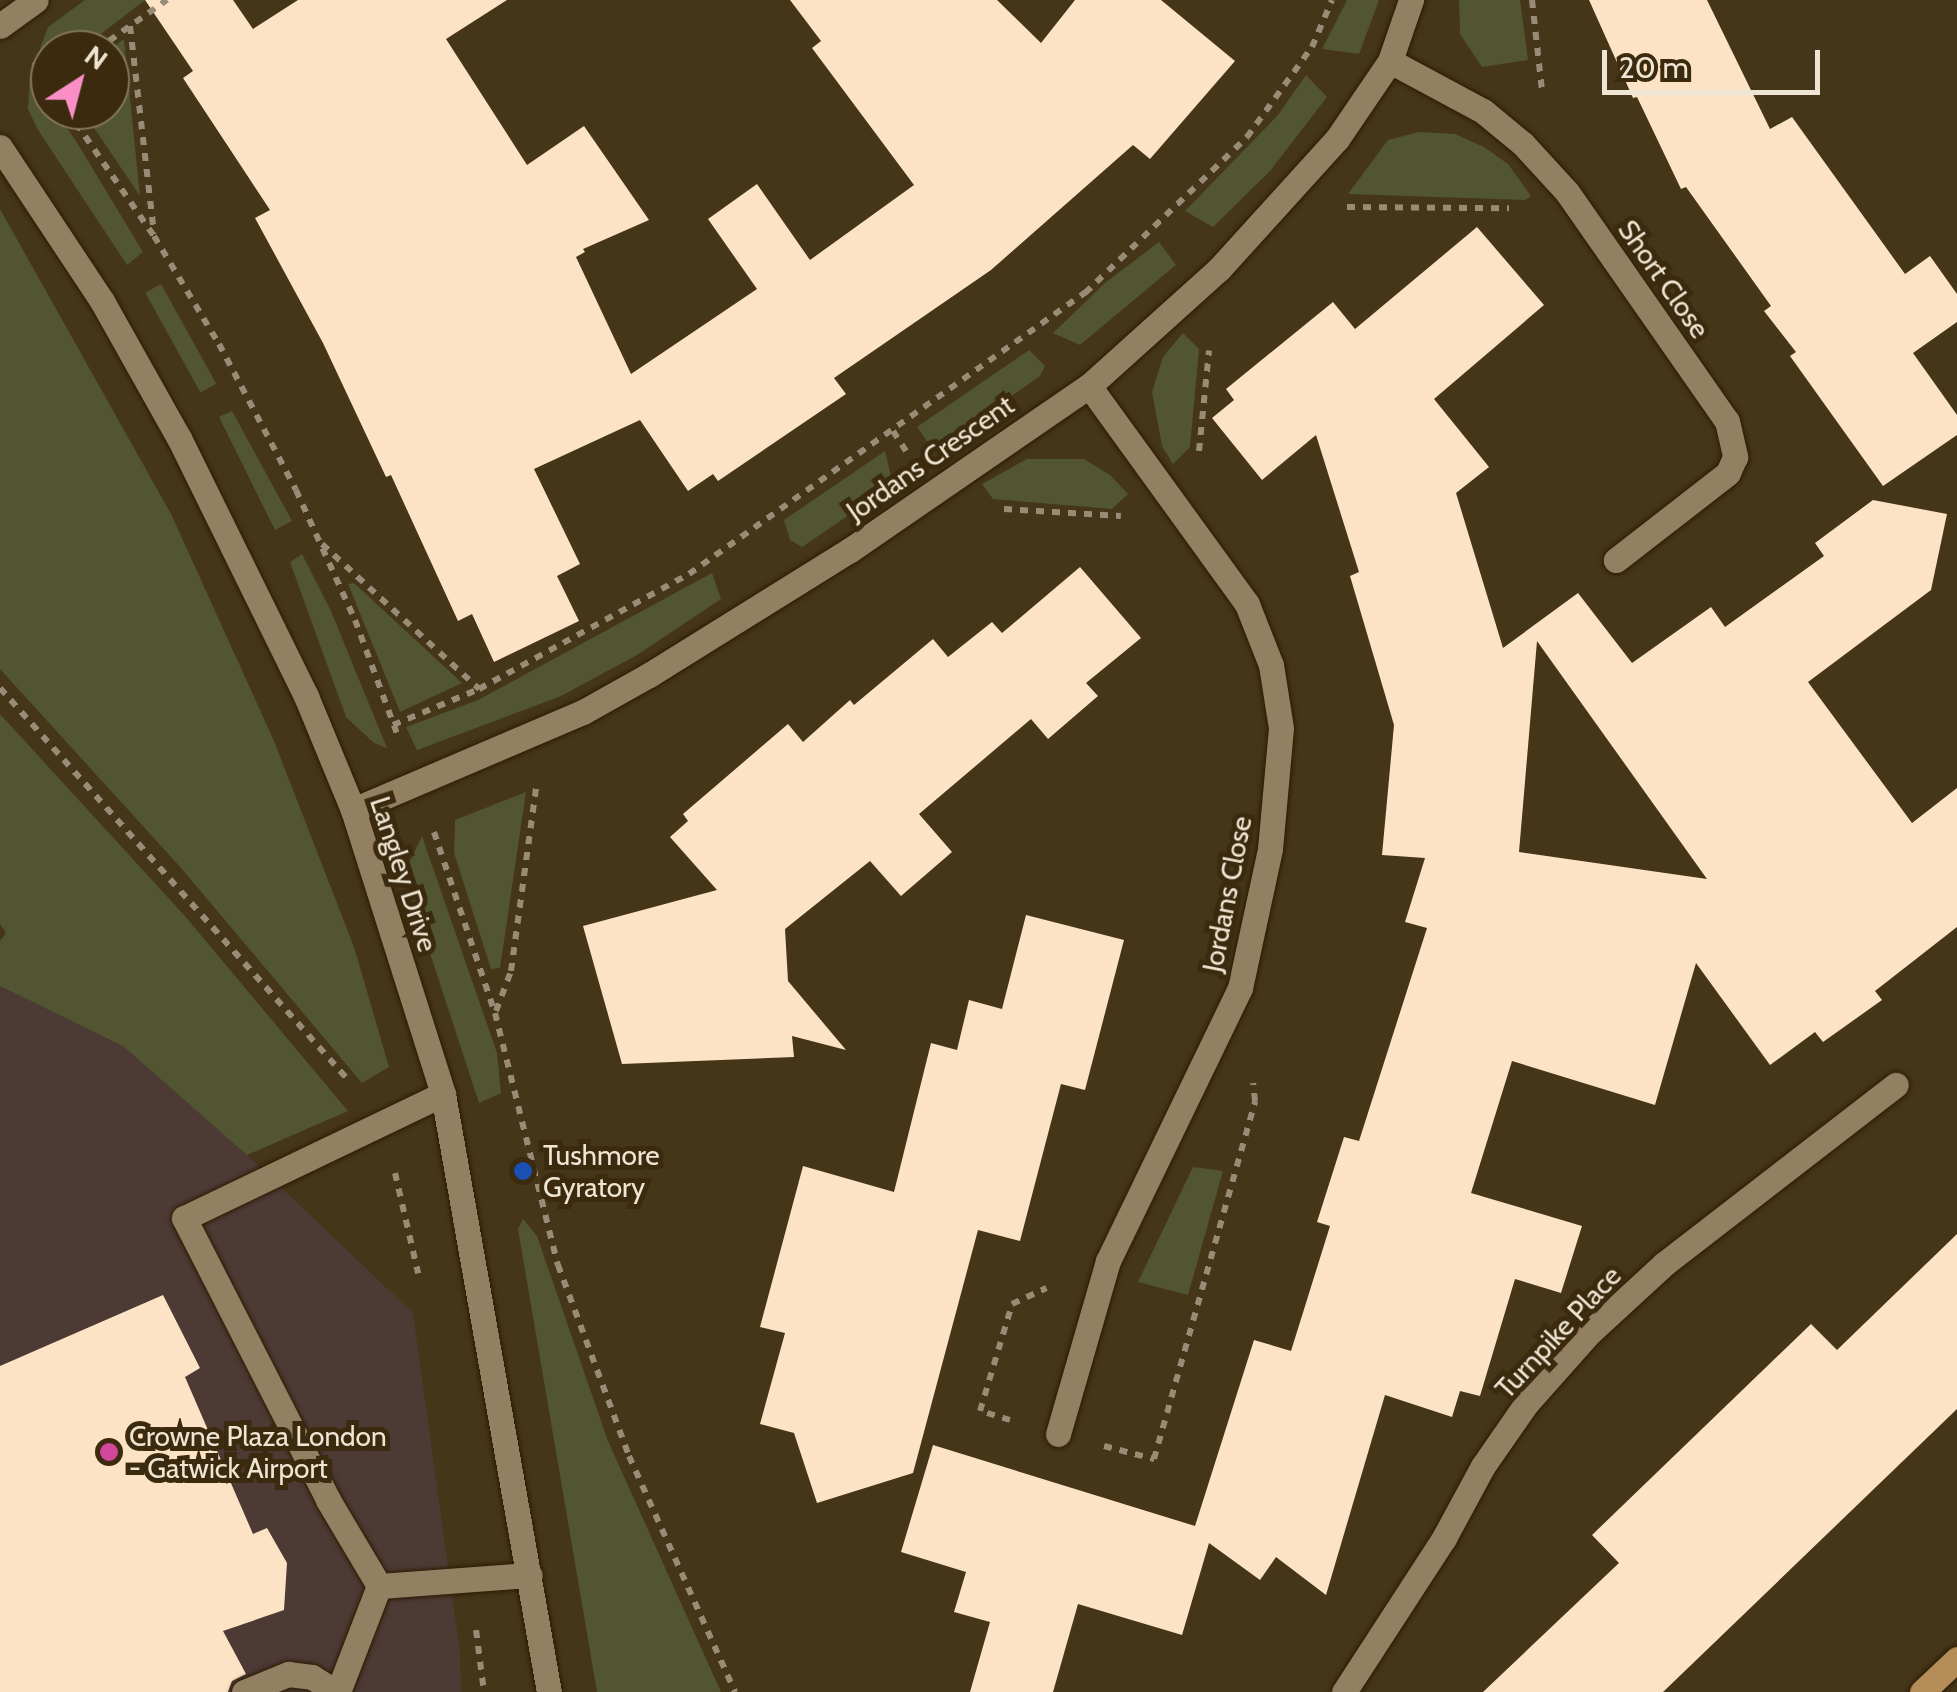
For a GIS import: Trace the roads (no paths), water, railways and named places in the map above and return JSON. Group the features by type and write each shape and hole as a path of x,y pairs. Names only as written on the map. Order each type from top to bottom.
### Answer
{"main road":[{"path":"1922,1692 1957,1659"}],"street":[{"path":"0,26 36,0"},
{"name":"Jordans Crescent","path":"353,810 545,728 632,684 724,630 1089,386 1219,269 1337,139 1390,61 1412,0"},
{"name":"Short Close","path":"1390,61 1483,111 1524,144 1567,192 1727,420 1734,458 1728,474 1616,560"},
{"name":"Langley Drive","path":"0,147 102,301 180,438 306,696 353,810 443,1094 550,1692"},
{"name":"Jordans Close","path":"1058,1434 1108,1261 1240,988 1270,850 1281,728 1271,665 1247,604 1089,386"},
{"name":"Turnpike Place","path":"1344,1692 1444,1538 1483,1466 1526,1404 1589,1333 1664,1264 1896,1085"},
{"path":"380,1586 328,1500 184,1218 443,1094"},
{"path":"380,1586 530,1575"},
{"path":"244,1692 288,1674 312,1678 337,1692 380,1586"}],"place":[{"name":"Tushmore Gyratory","path":"523,1171"},
{"name":"Crowne Plaza London - Gatwick Airport","path":"109,1452"}]}
